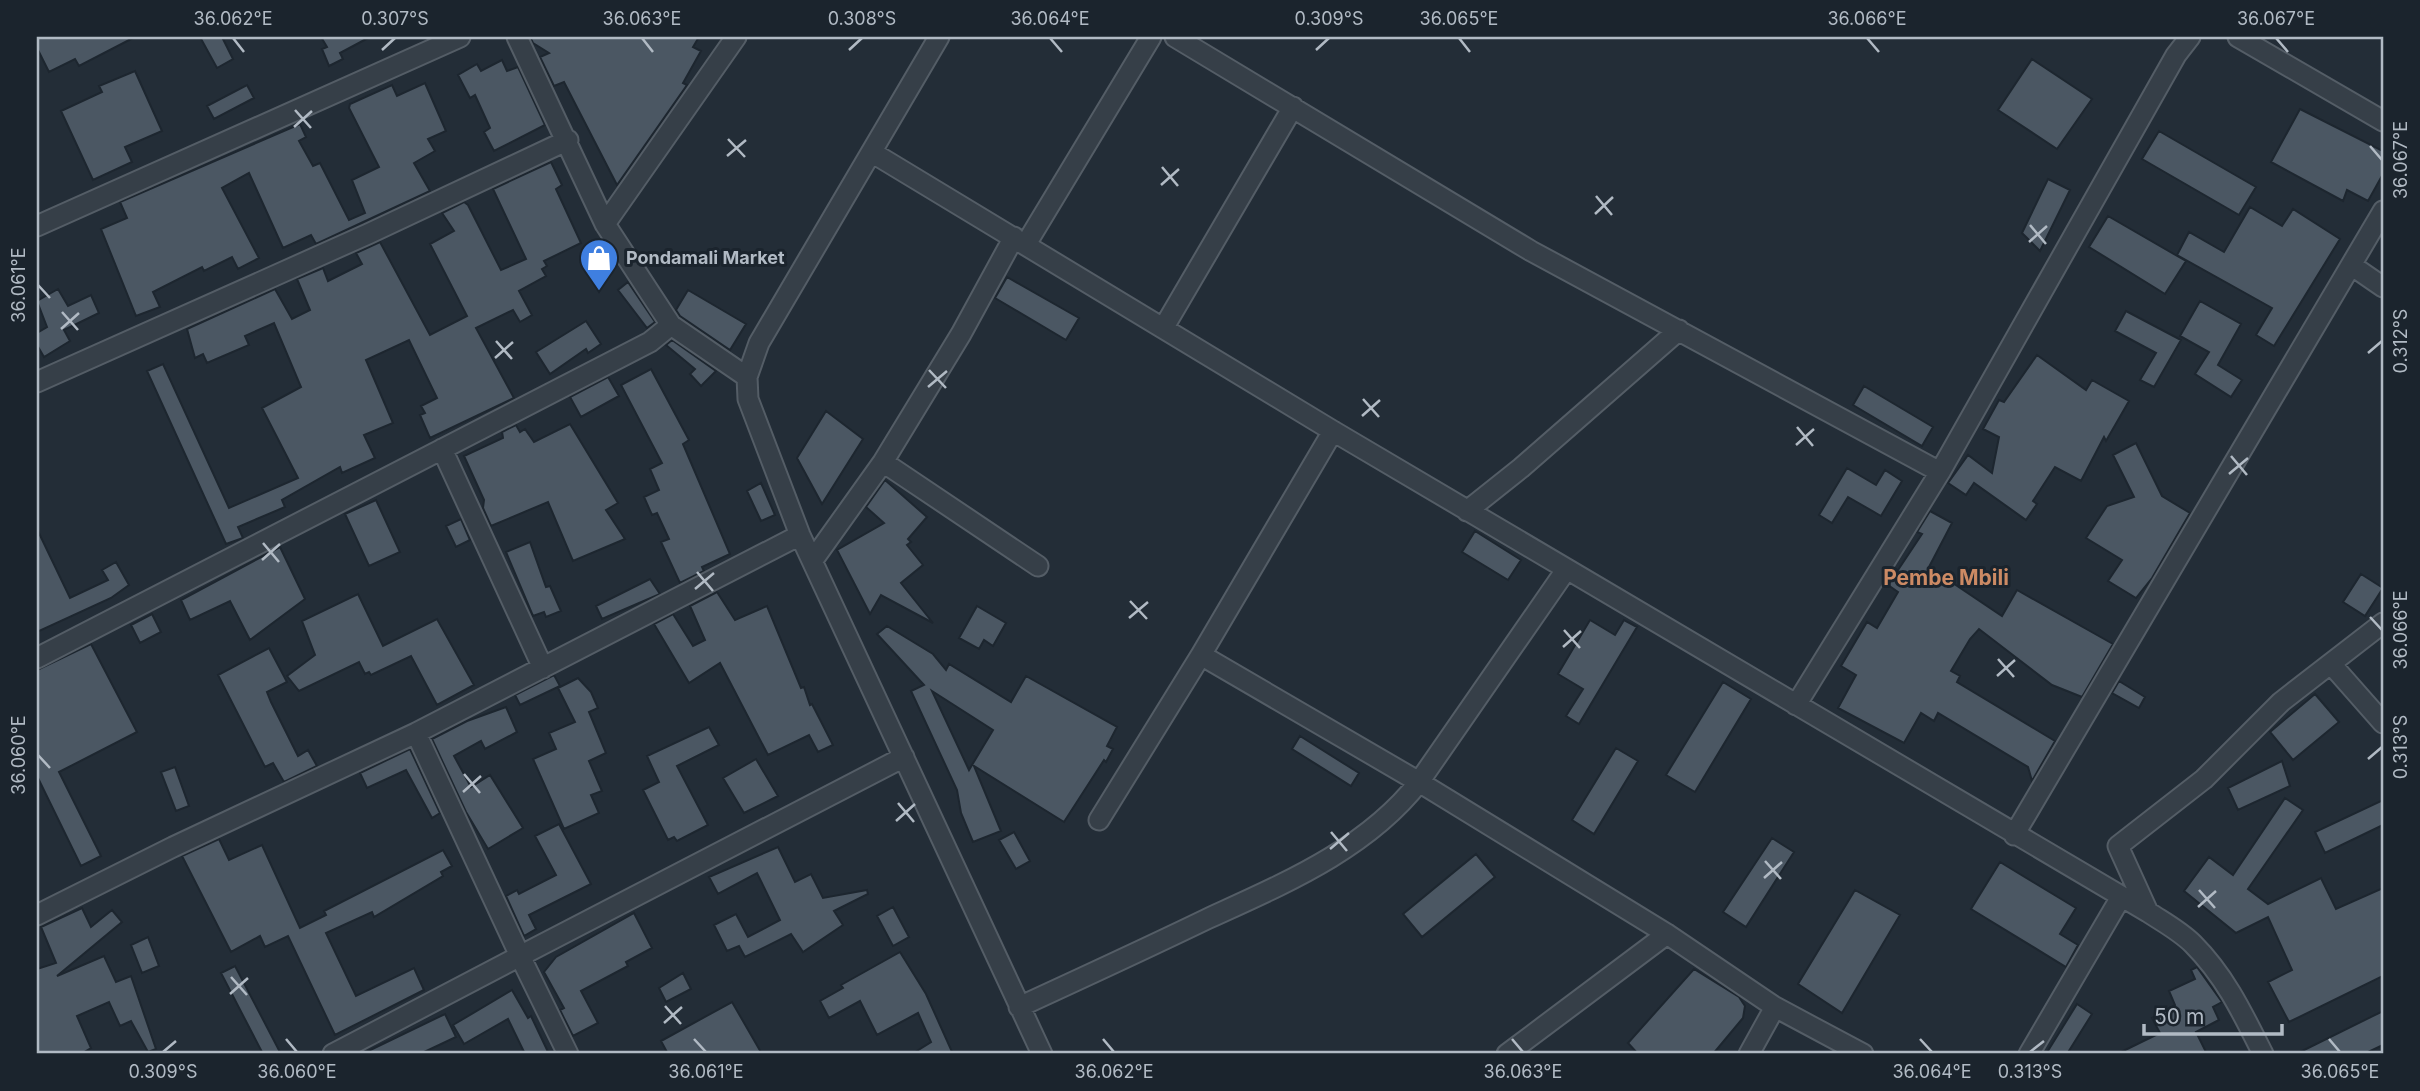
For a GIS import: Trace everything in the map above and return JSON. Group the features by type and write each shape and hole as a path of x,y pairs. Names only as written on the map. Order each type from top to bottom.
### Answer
{"street":[{"path":"37,226 460,37"},
{"path":"517,37 568,140 605,224 671,325 747,377"},
{"path":"605,224 736,37"},
{"path":"939,37 759,343 747,377 748,399 800,535 1042,1054"},
{"path":"813,559 883,463 1020,240 1152,37"},
{"path":"1175,37 1531,251 1940,472"},
{"path":"1796,705 1940,472 2176,55 2190,37"},
{"path":"2238,37 2383,121"},
{"path":"1164,327 1293,107"},
{"path":"37,382 368,234 568,140"},
{"path":"873,153 1566,570 2148,912 2191,942 2214,967 2233,994 2263,1054"},
{"path":"2014,835 2383,211"},
{"path":"2351,265 2383,287"},
{"path":"37,658 650,342 671,325"},
{"path":"1467,511 1521,468 1679,330"},
{"path":"1099,820 1201,655 1333,431"},
{"path":"442,449 543,668"},
{"path":"883,463 1038,566"},
{"path":"37,915 173,847 416,733 800,535"},
{"path":"1019,1007 1287,882 1372,832 1403,803 1419,782 1566,570"},
{"path":"2148,912 2118,846 2204,779 2281,702 2383,622"},
{"path":"1201,655 1419,782 1667,934 1775,1007 1863,1054"},
{"path":"2331,664 2383,723"},
{"path":"416,733 568,1054"},
{"path":"333,1054 904,757"},
{"path":"2029,1054 2122,897"},
{"path":"1507,1054 1667,934"},
{"path":"1749,1054 1775,1007"}],"building":[{"path":"37,37 135,37 79,66 75,59 49,72 37,48"},
{"path":"200,37 222,37 233,59 217,68"},
{"path":"321,37 370,37 340,53 343,59 329,66 322,49 327,47"},
{"path":"530,37 699,37 693,47 701,51 683,83 687,85 617,185 564,82 554,86 540,57 549,53 533,43"},
{"path":"2032,59 2092,99 2057,149 1998,110"},
{"path":"502,60 507,71 518,67 545,125 494,151 484,132 490,128 475,95 470,98 458,75 477,64 481,71"},
{"path":"135,71 162,131 125,147 132,162 93,180 61,111 102,92 99,86"},
{"path":"425,83 446,131 428,139 435,151 414,163 430,191 316,244 311,235 283,248 249,173 222,188 259,258 238,269 232,257 204,271 202,267 153,292 160,307 136,316 101,229 127,218 120,202 300,124 306,137 299,141 313,166 320,163 349,220 365,213 352,180 379,167 349,108 350,104 392,85 397,96"},
{"path":"247,85 254,98 214,119 207,106"},
{"path":"2300,109 2383,151 2383,174 2368,201 2347,190 2343,201 2271,162"},
{"path":"2159,131 2256,187 2239,215 2142,159"},
{"path":"551,162 562,185 556,189 581,243 544,261 547,266 542,269 546,276 519,291 532,315 520,322 513,310 476,328 514,398 430,438 420,415 425,413 421,406 437,398 409,340 366,360 393,423 364,435 375,458 342,473 340,467 282,500 285,507 238,527 243,538 226,544 147,371 163,364 229,508 298,478 262,408 301,387 274,323 245,336 249,345 207,363 203,354 195,358 187,329 275,289 292,319 310,310 297,279 323,268 328,281 362,264 356,253 380,242 430,335 467,316 430,244 454,231 442,213 464,202 468,205 501,270 526,259 493,189"},
{"path":"2048,179 2070,190 2040,251 2022,233"},
{"path":"2250,207 2282,226 2293,209 2340,239 2274,346 2256,335 2272,308 2177,255 2189,232 2224,252"},
{"path":"2108,216 2186,261 2165,294 2089,247"},
{"path":"1007,277 1079,318 1066,340 995,298"},
{"path":"628,282 655,322 647,328 618,290"},
{"path":"58,289 68,306 91,295 99,313 64,330 70,341 44,357 37,345 37,333 47,327 37,301"},
{"path":"688,290 746,324 730,350 680,316 676,310"},
{"path":"2200,301 2241,324 2218,365 2242,380 2231,397 2195,374 2209,352 2180,336"},
{"path":"2126,311 2181,340 2154,387 2140,380 2156,353 2115,331"},
{"path":"586,321 601,344 588,353 586,349 550,374 536,352"},
{"path":"672,340 716,371 701,386 690,374 695,369 666,345"},
{"path":"2037,355 2086,390 2092,380 2129,401 2106,441 2104,437 2081,481 2055,467 2033,501 2037,504 2026,520 1974,483 1966,495 1948,483 1968,455 1992,473 1999,437 1983,429 1999,400 2004,402"},
{"path":"651,369 689,440 683,444 730,554 702,567 704,571 680,583 661,542 669,539 657,513 652,515 644,497 659,490 650,469 662,463 621,385"},
{"path":"608,377 619,396 581,417 570,397"},
{"path":"1864,386 1933,427 1922,446 1853,405"},
{"path":"826,411 863,439 822,504 797,458"},
{"path":"570,424 618,503 606,510 625,539 573,561 548,502 491,526 483,508 484,500 464,456 503,438 502,432 516,425 520,432 525,429 534,442"},
{"path":"2136,443 2162,496 2190,513 2152,578 2136,598 2108,581 2122,560 2086,538 2107,506 2134,497 2113,455"},
{"path":"1847,468 1876,485 1885,470 1902,481 1881,516 1848,497 1832,523 1819,515"},
{"path":"885,480 927,517 908,539 911,542 907,545 923,565 901,583 933,623 881,595 870,614 837,550 884,523 866,507"},
{"path":"761,483 775,515 761,521 747,491"},
{"path":"376,500 400,552 369,566 345,514"},
{"path":"1930,511 1952,523 1929,567 2002,616 2017,590 2113,644 2082,697 2052,685 1979,629 1951,671 1960,676 1957,682 2055,741 2032,781 2028,767 1938,713 1934,721 1921,713 1904,743 1838,708 1856,675 1841,666 1867,622 1877,628 1898,592 1888,585 1922,534 1917,532"},
{"path":"461,519 470,540 456,547 446,526"},
{"path":"37,529 70,598 108,580 102,570 116,562 129,585 111,598 37,632"},
{"path":"1475,531 1521,560 1508,580 1462,552"},
{"path":"530,542 546,587 550,586 561,611 546,617 544,612 533,616 506,552"},
{"path":"280,547 305,599 250,640 230,601 190,620 181,600"},
{"path":"2361,574 2383,588 2365,616 2343,602"},
{"path":"650,579 660,594 602,619 596,606"},
{"path":"717,592 735,620 767,606 801,688 804,687 810,705 812,704 833,745 818,752 809,735 768,755 720,663 689,683 654,624 673,614 693,646 705,640 690,606"},
{"path":"358,594 383,646 437,619 474,685 437,705 411,656 371,675 369,672 365,674 359,662 299,691 287,676 315,655 302,621"},
{"path":"977,606 1006,623 993,646 984,640 979,649 959,638"},
{"path":"152,614 161,632 140,643 131,625"},
{"path":"1590,620 1615,635 1624,620 1637,627 1579,724 1566,716 1583,689 1558,674"},
{"path":"887,626 933,654 946,670 949,664 1011,702 1026,676 1117,727 1107,746 1113,749 1106,762 1104,760 1064,822 974,766 1001,831 973,842 961,813 957,790 911,691 924,685 877,634","holes":["932,691 993,730 969,770"]},
{"path":"91,644 137,732 59,772 101,856 81,866 37,776 37,670"},
{"path":"269,648 287,682 267,692 271,702 298,756 308,750 317,766 284,782 273,763 265,767 218,675"},
{"path":"554,675 560,686 520,705 515,695"},
{"path":"578,678 591,692 598,708 589,712 606,753 589,761 602,791 591,795 599,813 564,829 533,759 556,749 549,733 575,722 558,688"},
{"path":"2119,681 2145,697 2139,708 2112,693"},
{"path":"1723,682 1751,699 1695,792 1666,775"},
{"path":"2315,694 2339,722 2293,760 2270,732"},
{"path":"506,707 517,732 485,749 481,741 454,756 471,787 490,775 523,828 488,849 466,812 432,739 467,721"},
{"path":"709,727 719,745 677,766 708,825 677,841 674,837 668,840 643,790 659,782 647,756"},
{"path":"1300,736 1359,773 1351,786 1292,749"},
{"path":"1616,748 1638,761 1594,834 1572,820"},
{"path":"410,749 440,813 432,818 406,770 367,788 360,773"},
{"path":"756,759 778,796 744,813 723,778"},
{"path":"2282,761 2290,786 2238,810 2228,788"},
{"path":"175,767 189,806 176,811 161,772"},
{"path":"2285,798 2303,810 2248,889 2268,904 2321,878 2336,909 2383,888 2383,976 2289,1022 2268,982 2292,970 2268,917 2236,933 2184,891 2209,857 2233,875"},
{"path":"2383,800 2383,825 2325,853 2315,832"},
{"path":"559,824 591,884 529,915 536,929 524,936 506,896 517,890 519,894 556,875 535,836"},
{"path":"1014,832 1030,861 1016,869 999,840"},
{"path":"1772,838 1794,852 1746,927 1723,912"},
{"path":"219,839 229,860 262,845 300,928 326,915 324,911 443,850 452,866 441,872 443,876 374,917 372,912 326,933 356,996 414,968 424,990 335,1035 288,936 265,947 260,936 231,952 182,856"},
{"path":"778,847 795,882 811,874 823,898 867,890 868,894 834,911 843,925 803,952 791,934 745,957 739,946 727,951 714,925 736,914 748,937 780,920 757,873 718,894 709,877"},
{"path":"1476,854 1495,877 1422,937 1403,914"},
{"path":"2000,862 2076,908 2060,934 2078,945 2066,967 1971,909"},
{"path":"1855,890 1900,915 1842,1013 1798,984"},
{"path":"893,907 909,937 893,946 877,916"},
{"path":"82,908 91,927 112,910 122,922 57,976 104,956 116,982 131,976 156,1049 148,1052 131,1021 120,1026 109,1002 77,1016 91,1048 81,1054 37,1054 37,969 56,963 41,927"},
{"path":"634,913 652,948 626,962 628,966 581,991 598,1023 573,1036 560,1010 564,1008 544,972 556,957"},
{"path":"148,937 159,966 142,973 131,945"},
{"path":"900,952 926,994 953,1054 912,1054 931,1042 918,1013 877,1035 860,1001 829,1018 820,1001 843,988 841,985"},
{"path":"235,966 281,1054 263,1054 221,973"},
{"path":"2197,967 2222,1002 2213,1007 2219,1020 2196,1032 2207,1054 2117,1054 2160,1033 2152,1018 2175,1005 2169,991 2195,979 2191,970"},
{"path":"1694,969 1739,997 1745,1006 1743,1018 1713,1054 1638,1054 1628,1043"},
{"path":"683,973 691,989 666,1002 659,988"},
{"path":"512,990 528,1018 531,1016 549,1054 525,1054 508,1019 464,1044 453,1025"},
{"path":"732,1002 762,1054 668,1054 661,1041"},
{"path":"2077,1004 2092,1014 2067,1054 2046,1054"},
{"path":"2383,1011 2383,1045 2364,1054 2296,1054"},
{"path":"445,1014 456,1037 420,1054 362,1054"}],"place":[{"name":"Pondamali Market","path":"599,292"}],"district":[{"name":"Pembe Mbili","path":"1946,578"}]}
